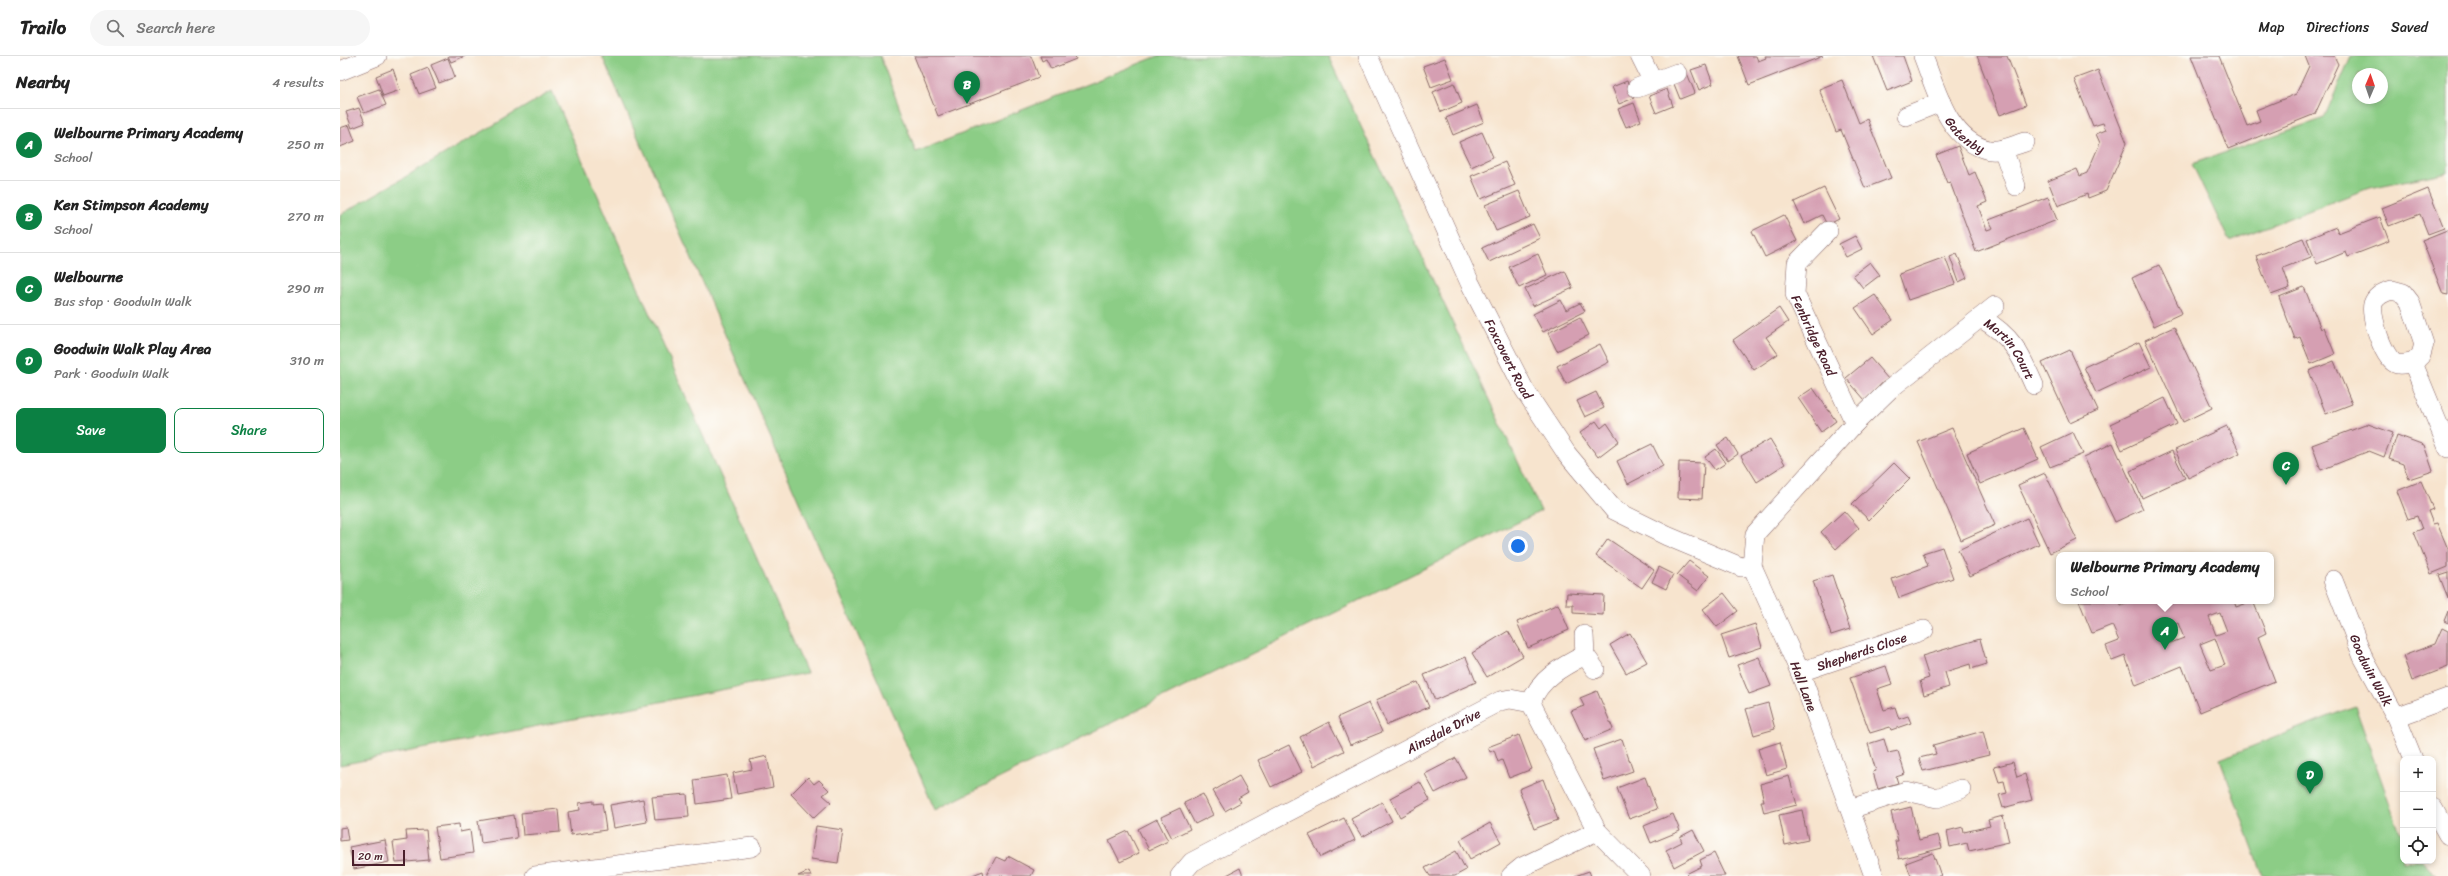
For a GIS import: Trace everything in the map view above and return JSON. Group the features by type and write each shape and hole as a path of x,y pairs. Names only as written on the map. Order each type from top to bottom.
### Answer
{"street":[{"path":"340,71 377,56"},
{"name":"Foxcovert Road","path":"1368,56 1470,283 1520,382 1567,454 1614,510 1667,536 1741,567 1752,566"},
{"path":"1640,56 1645,85 1677,73"},
{"name":"Gatenby","path":"1923,56 1941,102 1957,131 1989,150 2002,149 2025,142"},
{"name":"Gatenby","path":"1906,116 1941,102"},
{"name":"Gatenby","path":"2002,149 2016,186"},
{"name":"Fenbridge Road","path":"1828,231 1797,263 1795,294 1855,423"},
{"name":"Martin Court","path":"1855,423 1890,389 1988,312 2023,359 2034,385"},
{"path":"2413,363 2448,448"},
{"path":"1752,566 1755,534 1855,423"},
{"name":"Hall Lane","path":"1752,566 1800,672 1874,876"},
{"name":"Goodwin Walk","path":"2333,580 2363,657 2396,717 2412,756"},
{"name":"Shepherds Close","path":"1800,672 1924,630"},
{"path":"1584,635 1590,662 1566,664 1536,690 1531,703 1597,831 1641,876"},
{"path":"2396,717 2448,698"},
{"name":"Ainsdale Drive","path":"1180,876 1192,862 1500,701 1510,699 1531,703"},
{"path":"1850,809 1906,792 1937,798 1961,789"},
{"path":"2436,813 2448,835"},
{"path":"1512,876 1522,868 1597,831"},
{"path":"535,876 632,869 752,847"}],"green space":[{"path":"602,56 880,56 916,152 1158,56 1328,56 1541,511 935,810"},
{"path":"2351,56 2448,56 2448,172 2369,188 2229,241 2192,164 2324,118"},
{"path":"552,91 807,673 340,765 340,215"},
{"path":"2355,706 2400,831 2400,864 2425,864 2435,876 2263,876 2220,759"}],"building":[{"path":"448,56 465,56 451,62"},
{"path":"914,56 1031,56 1039,77 938,116"},
{"path":"1040,56 1075,56 1076,59 1051,69 1046,59 1042,61"},
{"path":"1738,56 1756,56 1758,61 1766,58 1765,56 1823,56 1749,85"},
{"path":"1873,56 1903,56 1912,81 1887,91"},
{"path":"1977,56 2007,56 2026,105 2000,115"},
{"path":"2191,56 2219,56 2247,126 2260,121 2256,110 2296,94 2309,66 2305,56 2334,56 2338,64 2315,114 2228,149"},
{"path":"448,58 455,77 439,83 431,65"},
{"path":"1445,58 1453,79 1431,87 1423,66"},
{"path":"1706,65 1713,84 1699,90 1691,70"},
{"path":"428,68 436,88 419,94 411,75"},
{"path":"393,69 400,90 383,96 376,76"},
{"path":"2098,70 2127,143 2106,191 2088,198 2087,194 2058,206 2048,181 2077,169 2080,176 2087,173 2100,143 2096,134 2106,130 2103,123 2093,126 2074,79"},
{"path":"1687,73 1695,93 1680,99 1672,79"},
{"path":"1842,80 1859,123 1867,119 1891,178 1865,188 1841,130 1836,132 1819,89"},
{"path":"1627,81 1634,98 1619,104 1612,87"},
{"path":"1454,83 1462,103 1441,112 1433,92"},
{"path":"379,89 386,105 364,113 357,97"},
{"path":"1667,89 1673,106 1656,113 1649,96"},
{"path":"1634,103 1641,121 1626,127 1618,109"},
{"path":"1477,105 1484,122 1453,135 1446,118"},
{"path":"359,108 365,123 352,128 346,112"},
{"path":"349,125 355,141 340,147 340,128"},
{"path":"1482,132 1493,157 1471,167 1459,142"},
{"path":"1958,146 1969,175 1975,172 1987,202 1978,206 1987,230 1993,228 1989,220 2048,197 2057,220 1976,252 1950,182 1947,183 1936,155"},
{"path":"1505,162 1515,185 1481,199 1471,176"},
{"path":"1824,188 1839,219 1827,225 1822,215 1804,224 1794,202"},
{"path":"2428,189 2444,228 2428,234 2420,214 2389,226 2382,208"},
{"path":"1519,191 1530,217 1496,231 1485,205"},
{"path":"1784,215 1797,241 1765,257 1752,231"},
{"path":"2380,217 2389,241 2348,257 2346,252 2317,264 2307,239 2336,227 2338,233"},
{"path":"1533,224 1540,238 1489,262 1482,248"},
{"path":"2447,230 2448,295 2443,294 2422,240"},
{"path":"1855,236 1862,249 1846,257 1839,244"},
{"path":"2303,238 2311,257 2283,268 2290,288 2271,295 2256,256"},
{"path":"1538,254 1547,275 1519,288 1509,267"},
{"path":"1957,254 1967,278 1959,282 1950,257"},
{"path":"1945,257 1955,284 1908,300 1899,274"},
{"path":"1870,262 1880,275 1863,288 1853,275"},
{"path":"2159,265 2182,313 2154,326 2132,278"},
{"path":"1565,271 1573,288 1533,306 1525,289"},
{"path":"2304,287 2321,329 2324,327 2335,354 2311,364 2300,337 2295,339 2279,297"},
{"path":"1875,295 1893,320 1873,334 1855,308"},
{"path":"1561,300 1566,310 1580,303 1585,311 1543,332 1533,314"},
{"path":"1779,308 1788,322 1766,337 1778,354 1754,370 1733,340"},
{"path":"1580,317 1589,335 1557,351 1548,333"},
{"path":"2174,327 2212,408 2183,422 2145,340"},
{"path":"2139,342 2151,367 2096,393 2084,367"},
{"path":"1600,344 1609,362 1566,384 1557,366"},
{"path":"2070,350 2098,410 2070,423 2042,363"},
{"path":"1870,358 1889,380 1865,400 1846,378"},
{"path":"2334,361 2352,404 2326,414 2309,371"},
{"path":"1813,388 1836,421 1821,432 1798,398"},
{"path":"1596,392 1604,408 1585,417 1577,401"},
{"path":"2165,398 2177,424 2122,450 2110,424"},
{"path":"1596,421 1601,428 1607,423 1619,441 1598,457 1580,433"},
{"path":"2368,424 2393,433 2384,457 2369,451 2321,470 2312,445"},
{"path":"2227,426 2240,453 2188,478 2175,450"},
{"path":"1952,428 1995,525 1961,540 1918,442"},
{"path":"2024,428 2038,459 1980,484 1967,453"},
{"path":"2073,432 2083,454 2050,467 2041,447"},
{"path":"2397,435 2424,445 2433,471 2409,479 2403,464 2389,459"},
{"path":"1728,438 1738,454 1728,461 1717,445"},
{"path":"1770,439 1785,464 1757,482 1741,456"},
{"path":"2113,443 2143,509 2115,522 2084,457"},
{"path":"1652,444 1663,466 1628,484 1617,461"},
{"path":"1716,449 1726,463 1715,470 1705,457"},
{"path":"2172,451 2185,478 2142,498 2130,471"},
{"path":"1679,462 1704,463 1702,499 1678,498"},
{"path":"1894,463 1910,479 1869,520 1852,504"},
{"path":"2045,473 2077,540 2050,553 2018,485"},
{"path":"2421,481 2433,509 2428,511 2433,524 2437,523 2448,549 2448,567 2431,574 2414,532 2422,529 2417,516 2408,519 2397,491"},
{"path":"1844,511 1859,528 1836,549 1821,532"},
{"path":"2027,518 2039,544 1970,576 1958,550"},
{"path":"1608,539 1654,570 1642,588 1596,556"},
{"path":"1942,547 1953,578 1899,598 1892,579 1928,566 1923,553"},
{"path":"1689,561 1709,576 1698,591 1677,575"},
{"path":"1659,567 1673,574 1666,589 1652,582"},
{"path":"2448,572 2448,598 2439,575"},
{"path":"1832,575 1850,629 1831,635 1813,581"},
{"path":"1567,593 1604,595 1603,615 1573,613 1573,605 1566,605"},
{"path":"1724,593 1738,611 1717,627 1703,609"},
{"path":"1558,604 1569,630 1528,648 1517,622"},
{"path":"2080,604 2121,604 2121,606 2126,604 2235,604 2236,607 2244,604 2254,604 2266,633 2258,637 2275,681 2200,712 2182,666 2136,685 2125,656 2112,661 2106,646 2119,641 2112,625 2092,633","holes":["2220,613 2227,631 2216,635 2209,617","2178,623 2184,638 2168,644 2162,630","2215,638 2225,665 2211,670 2200,644"]},
{"path":"2448,611 2448,623 2444,621"},
{"path":"1755,624 1762,647 1729,658 1721,635"},
{"path":"2442,628 2448,631 2448,667 2412,681 2403,656 2435,644"},
{"path":"1508,631 1523,656 1487,677 1472,653"},
{"path":"1630,633 1647,662 1626,673 1610,645"},
{"path":"1980,639 1987,664 1971,669 1970,664 1945,672 1949,687 1924,695 1920,681 1929,678 1922,656"},
{"path":"1466,657 1476,682 1435,700 1424,675"},
{"path":"1759,657 1771,686 1749,694 1737,665"},
{"path":"1886,666 1892,684 1877,689 1884,710 1895,707 1899,719 1908,716 1911,723 1891,730 1890,727 1870,733 1850,678"},
{"path":"1418,682 1429,707 1387,725 1376,700"},
{"path":"1597,691 1613,729 1585,741 1571,711 1584,706 1580,698"},
{"path":"1369,703 1382,732 1350,745 1338,717"},
{"path":"1768,703 1775,729 1754,735 1746,709"},
{"path":"1329,722 1344,751 1314,766 1300,737"},
{"path":"1983,731 1989,755 1923,771 1919,758 1936,754 1933,745"},
{"path":"1519,735 1532,769 1509,778 1502,760 1498,762 1494,750 1490,752 1488,747"},
{"path":"1622,739 1633,771 1604,781 1593,749"},
{"path":"1884,739 1888,753 1898,751 1905,774 1896,777 1898,783 1878,789 1873,772 1876,771 1868,744"},
{"path":"1780,742 1787,769 1766,775 1758,749"},
{"path":"1289,745 1302,772 1271,787 1258,760"},
{"path":"767,756 773,787 737,794 733,773 752,769 750,760"},
{"path":"1456,758 1466,777 1435,793 1425,774"},
{"path":"2013,762 2017,777 2025,774 2032,800 2003,808 1999,795 2007,793 2004,781 1999,782 1994,767"},
{"path":"727,775 731,799 697,804 694,780"},
{"path":"1239,776 1248,792 1238,798 1241,802 1225,811 1213,791"},
{"path":"1789,776 1797,805 1764,813 1761,801 1764,801 1760,784"},
{"path":"808,777 814,784 819,780 829,790 823,795 831,802 814,818 791,794"},
{"path":"1645,777 1657,809 1629,819 1617,788"},
{"path":"1543,779 1558,820 1534,829 1519,789"},
{"path":"1420,782 1430,800 1400,817 1390,798"},
{"path":"687,794 689,817 655,820 652,797"},
{"path":"1203,794 1213,815 1195,824 1184,803"},
{"path":"643,799 647,822 614,828 610,805"},
{"path":"594,801 594,804 602,803 606,830 571,835 568,812 580,810 579,803"},
{"path":"1382,802 1392,821 1362,837 1351,819"},
{"path":"1911,807 1919,840 1938,835 1942,848 1899,859 1895,841 1898,841 1891,812"},
{"path":"1180,808 1190,829 1172,838 1161,817"},
{"path":"558,809 560,832 523,835 521,813"},
{"path":"1802,810 1808,840 1785,845 1779,815"},
{"path":"1673,814 1680,831 1651,843 1644,826"},
{"path":"514,815 517,838 481,843 478,821"},
{"path":"2003,816 2009,842 1969,851 1967,843 1950,847 1947,831 1963,827 1964,832 1990,826 1988,820"},
{"path":"1344,818 1355,840 1321,857 1309,835"},
{"path":"1157,819 1168,841 1149,850 1138,829"},
{"path":"1490,823 1501,842 1470,859 1460,840"},
{"path":"459,824 460,832 470,830 473,853 440,858 435,827"},
{"path":"816,826 843,830 838,863 811,859"},
{"path":"346,827 348,840 340,841 340,828"},
{"path":"426,830 429,860 396,863 393,842 407,840 406,831"},
{"path":"1693,830 1704,851 1674,867 1666,850 1682,842 1680,837"},
{"path":"1128,831 1139,853 1120,862 1109,840"},
{"path":"385,840 389,862 354,869 349,847"},
{"path":"1456,851 1466,870 1455,876 1430,876 1425,868"},
{"path":"1714,853 1725,876 1687,876 1686,874 1702,866 1700,860"},
{"path":"1933,853 1941,876 1911,876 1906,863"},
{"path":"1008,856 1034,870 1031,876 986,876 996,857 1005,861"},
{"path":"1240,868 1243,876 1225,876"},
{"path":"809,871 811,876 798,876"},
{"path":"983,871 984,876 970,876"},
{"path":"1589,871 1591,876 1575,876"}],"place":[{"name":"Ken Stimpson Academy","path":"967,104"},
{"name":"Welbourne","path":"2286,485"},
{"name":"Welbourne Primary Academy","path":"2165,650"},
{"name":"Goodwin Walk Play Area","path":"2310,794"}]}
